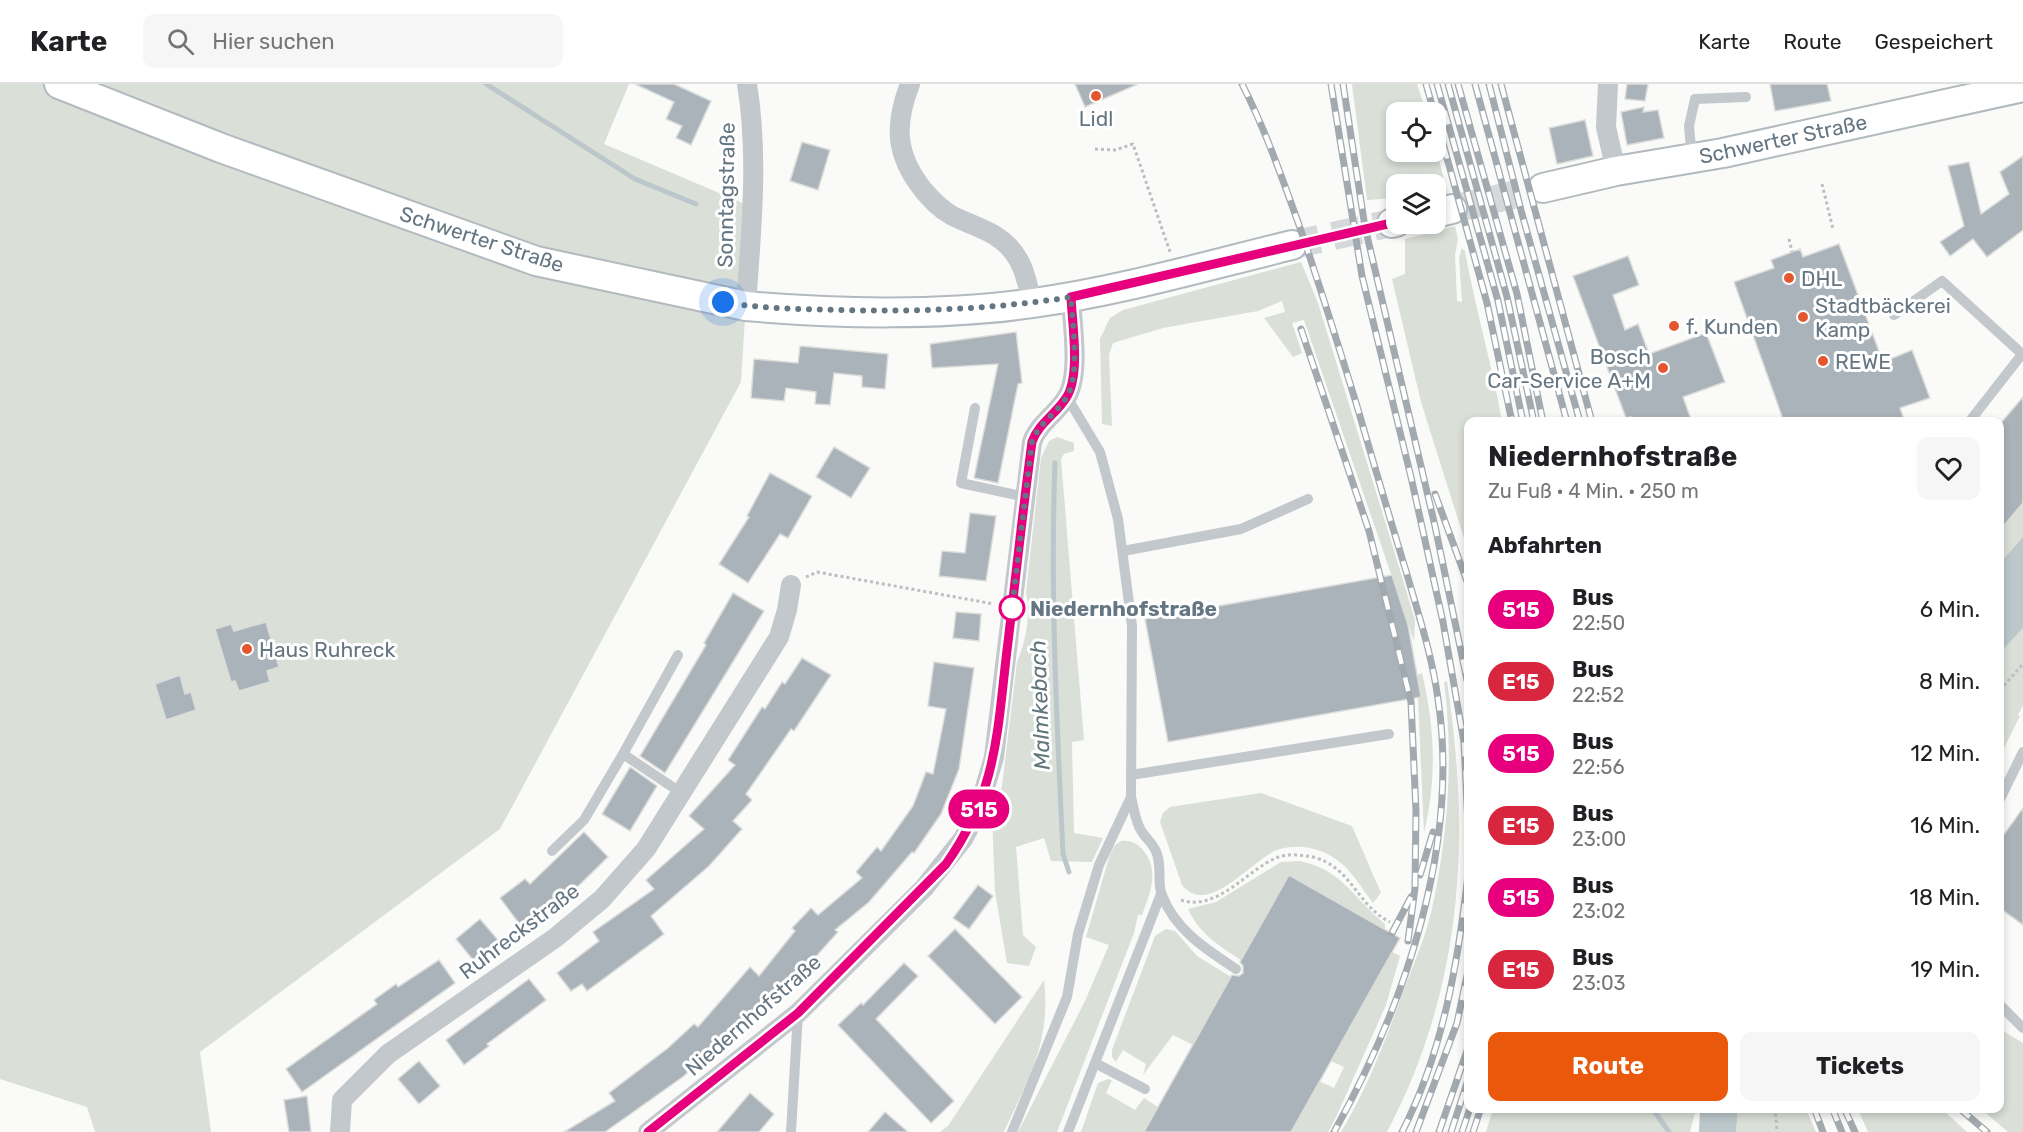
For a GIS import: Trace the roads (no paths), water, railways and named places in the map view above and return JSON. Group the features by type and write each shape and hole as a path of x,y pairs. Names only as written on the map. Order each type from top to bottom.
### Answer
{"main road":[{"name":"Schwerter Straße","path":"59,84 221,148 536,261 746,306 778,309 923,310 1032,303 1071,297 1292,245"},
{"name":"Schwerter Straße","path":"1543,188 1616,171 1692,159 2023,87"}],"street":[{"name":"Sonntagstraße","path":"746,306 752,197 751,109 747,84"},
{"path":"910,84 901,108 899,124 899,141 909,168 924,190 944,210 997,237 1008,246 1024,269 1032,303"},
{"path":"1608,84 1606,127 1616,171"},
{"name":"Niedernhofstraße","path":"648,1132 798,1013 924,888 963,839 978,811 994,757 1035,433 1067,397 1074,368 1071,297"},
{"name":"Ruhreckstraße","path":"340,1132 342,1100 388,1054 555,938 602,899 646,849 778,637 787,610 791,585"}],"lane":[{"path":"1692,159 1689,126 1695,99 1746,97"},
{"path":"1894,315 1942,281 2022,353 1973,417"},
{"path":"1067,397 1100,452 1118,519 1132,627 1131,797 1137,823 1142,833 1152,842 1162,875 1161,894 1068,1132"},
{"path":"975,408 961,483 1026,497"},
{"path":"1123,551 1241,529 1308,499"},
{"path":"552,851 584,820 678,655"},
{"path":"1131,775 1389,734"},
{"path":"2004,792 2023,752"},
{"path":"623,754 682,794"},
{"path":"1012,1132 1067,997 1078,934 1099,865 1131,797"},
{"path":"1161,894 1176,919 1196,942 1236,969"},
{"path":"2004,1009 2023,1028"},
{"path":"791,1132 798,1013"},
{"path":"1095,1063 1145,1089"}],"waterway":[{"name":"Malmkebach","path":"486,84 635,179 696,204"},
{"name":"Malmkebach","path":"1055,463 1053,561 1057,707 1063,854 1069,872"},
{"name":"Malmkebach","path":"1656,1113 1669,1132"}],"tunnel":[{"path":"1452,209 1543,188"},
{"path":"1292,245 1386,224"}],"railway":[{"path":"1242,84 1258,118 1298,222 1357,406 1432,666 1438,699 1443,755 1441,811 1433,867 1421,923 1404,978 1383,1031 1360,1083 1334,1132"},
{"path":"1331,84 1362,276 1411,477 1443,622 1464,742"},
{"path":"1343,84 1365,227 1435,526 1464,666"},
{"path":"1426,84 1431,102"},
{"path":"1437,84 1498,301 1522,417"},
{"path":"1448,84 1507,297 1533,417"},
{"path":"1458,84 1517,294 1542,417"},
{"path":"1475,84 1566,417"},
{"path":"1489,84 1522,214 1579,417"},
{"path":"1501,84 1591,417"},
{"path":"1446,154 1487,303 1511,417"},
{"path":"1301,329 1369,531 1411,702 1416,811 1415,888 1408,941"},
{"path":"1435,494 1464,573"},
{"path":"1420,875 1433,832"},
{"path":"1392,933 1411,897"},
{"path":"1402,1132 1428,1070 1447,1006 1464,904"},
{"path":"1416,1132 1457,1023 1464,990"},
{"path":"1439,1132 1464,1060"},
{"path":"1451,1132 1464,1092"},
{"path":"1462,1132 1468,1113"},
{"path":"1473,1132 1479,1113"},
{"path":"1816,1113 1823,1132"},
{"path":"1834,1113 1842,1132"},
{"path":"1846,1113 1855,1132"},
{"path":"1965,1113 1987,1132"}],"place":[{"name":"Lidl","path":"1096,96"},
{"name":"DHL","path":"1789,278"},
{"name":"Stadtbäckerei Kamp","path":"1803,317"},
{"name":"f. Kunden","path":"1674,326"},
{"name":"REWE","path":"1823,361"},
{"name":"Bosch Car-Service A+M","path":"1663,368"},
{"name":"Niedernhofstraße","path":"1012,608"},
{"name":"Haus Ruhreck","path":"247,649"}]}
